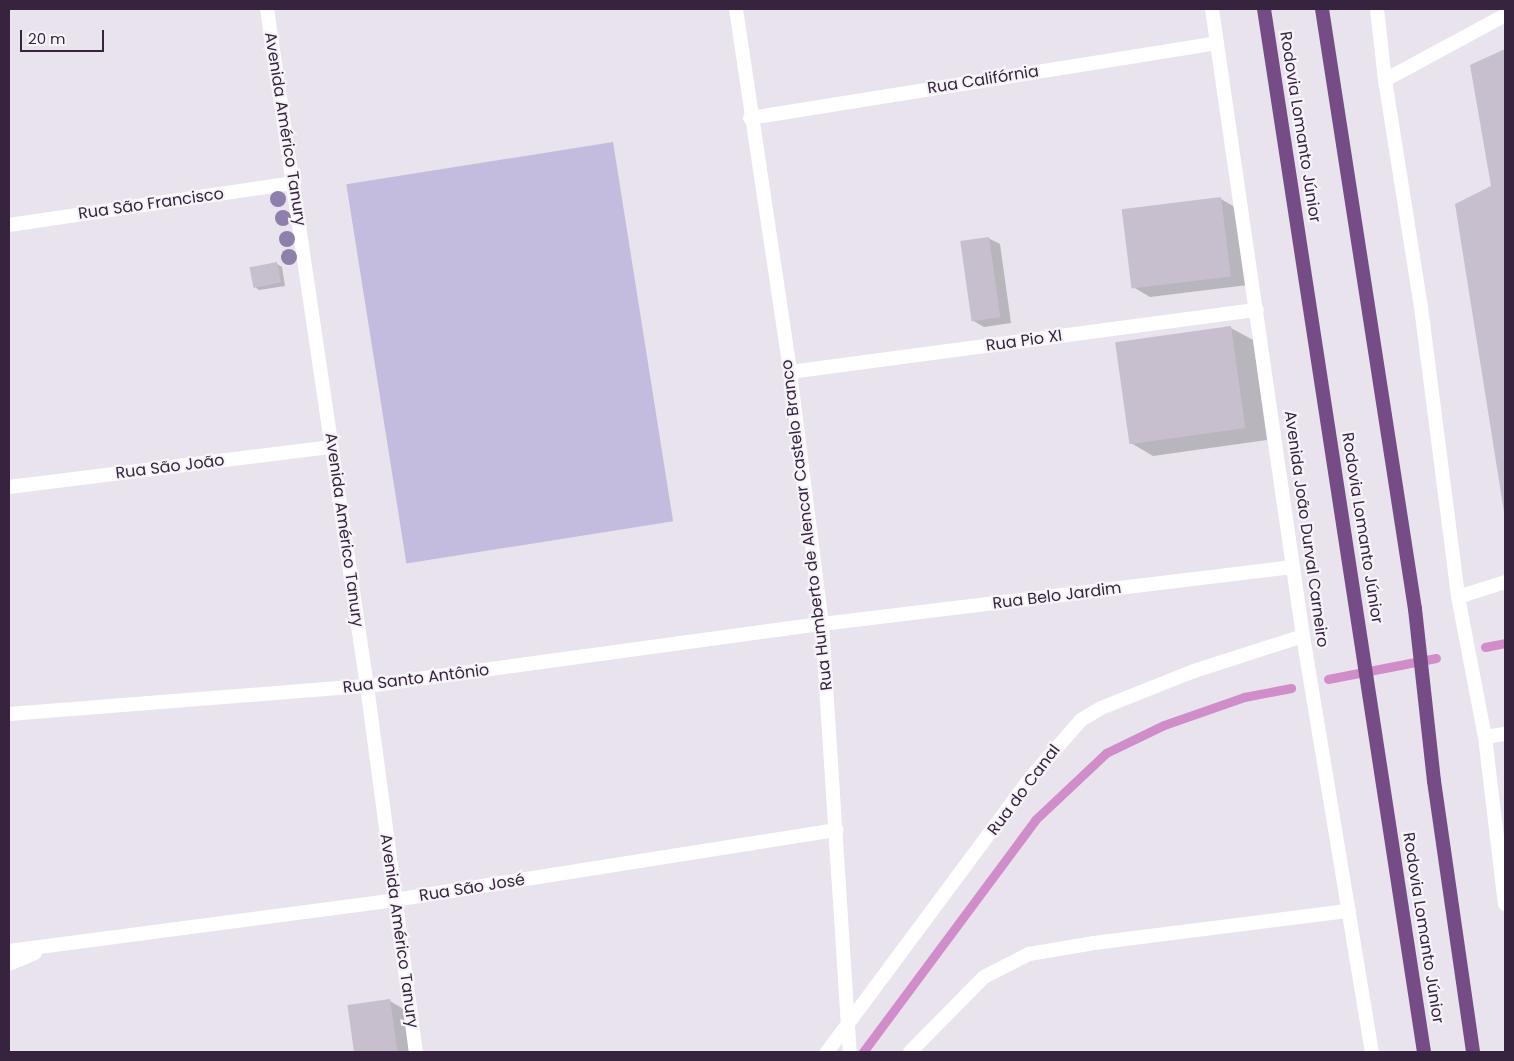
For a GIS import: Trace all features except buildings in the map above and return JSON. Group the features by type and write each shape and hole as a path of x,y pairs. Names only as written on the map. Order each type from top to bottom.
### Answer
{"highway":[{"name":"Rodovia Lomanto Júnior","path":"1264,9 1424,1052"},
{"name":"Rodovia Lomanto Júnior","path":"1322,9 1415,609 1426,718 1473,1052"}],"street":[{"name":"Avenida Américo Tanury","path":"267,9 367,686 394,900 416,1052"},
{"name":"Rua Humberto de Alencar Castelo Branco","path":"736,9 750,118 790,372 822,624 849,1049"},
{"name":"Avenida João Durval Carneiro","path":"1212,9 1303,636 1372,1052"},
{"path":"1378,9 1385,80 1421,307 1458,597 1484,737 1505,904"},
{"path":"1385,80 1505,15"},
{"name":"Rua Califórnia","path":"750,118 1217,43"},
{"name":"Rua São Francisco","path":"9,225 294,183"},
{"name":"Rua Pio XI","path":"790,372 1257,310"},
{"name":"Rua São João","path":"9,487 332,447"},
{"name":"Rua Belo Jardim","path":"822,624 1293,567"},
{"path":"1458,597 1505,582"},
{"name":"Rua Santo Antônio","path":"9,714 367,686 822,624"},
{"name":"Rua do Canal","path":"827,1052 1032,776 1081,720 1100,708 1194,671 1303,636"},
{"path":"1484,737 1505,734"},
{"name":"Rua São José","path":"9,951 47,948 394,900 836,830"},
{"path":"910,1052 984,978 1029,954 1113,940 1349,911"},
{"name":"Rua São José","path":"9,964 47,948"}],"shaded area":[{"path":"613,142 673,521 406,564 346,184"}],"waterway":[{"path":"1485,647 1505,643"},
{"path":"1328,679 1436,658"},
{"path":"863,1052 1035,820 1106,753 1164,725 1244,697 1291,688"}]}
